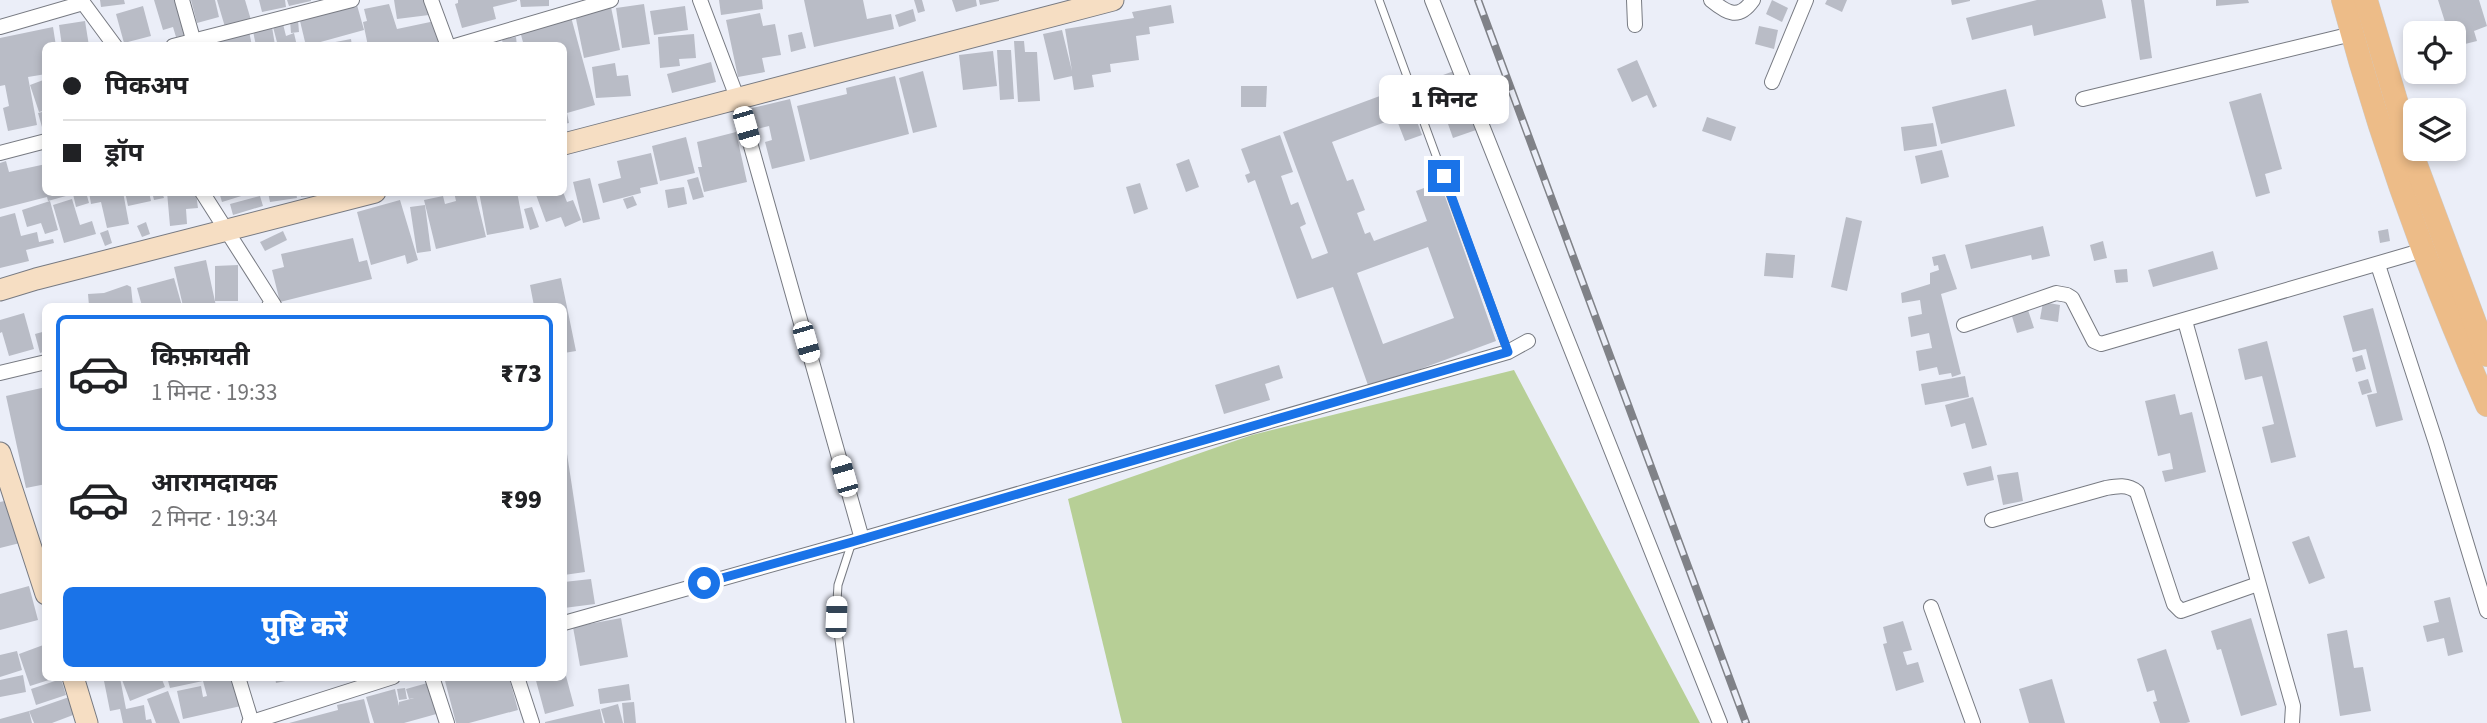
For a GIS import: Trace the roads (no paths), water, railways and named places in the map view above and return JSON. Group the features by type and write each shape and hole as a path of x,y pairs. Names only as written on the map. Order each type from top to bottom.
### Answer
{"main road":[{"path":"2343,0 2385,146 2487,405"},
{"path":"2366,0 2412,154 2487,355"}],"street":[{"path":"182,0 194,39"},
{"path":"185,42 352,0"},
{"path":"431,0 447,42"},
{"path":"469,42 611,0"},
{"path":"700,0 738,100 857,541"},
{"path":"567,143 1113,0"},
{"path":"1432,0 1720,723"},
{"path":"1634,0 1635,25"},
{"path":"1711,0 1724,11 1738,13 1746,11 1753,0"},
{"path":"1772,82 1806,0"},
{"path":"0,27 82,2 111,42"},
{"path":"2083,99 2352,34"},
{"path":"0,153 42,142"},
{"path":"204,196 270,303"},
{"path":"0,290 360,196"},
{"path":"1964,325 2056,293 2072,298 2094,341 2101,344 2424,250"},
{"path":"2378,265 2487,611"},
{"path":"2185,321 2293,706 2292,723"},
{"path":"567,622 1508,352 1528,341"},
{"path":"0,373 42,363"},
{"path":"0,453 42,582"},
{"path":"1992,520 2106,488 2132,488 2137,492 2174,604 2181,611 2258,584"},
{"path":"1931,607 1973,723"},
{"path":"74,681 88,723"},
{"path":"238,681 251,723 381,681"},
{"path":"433,681 447,723"},
{"path":"518,681 532,723"}],"lane":[{"path":"1379,0 1508,352"},
{"path":"850,723 836,617 838,585 857,541"}],"railway":[{"path":"1478,0 1746,723"}]}
